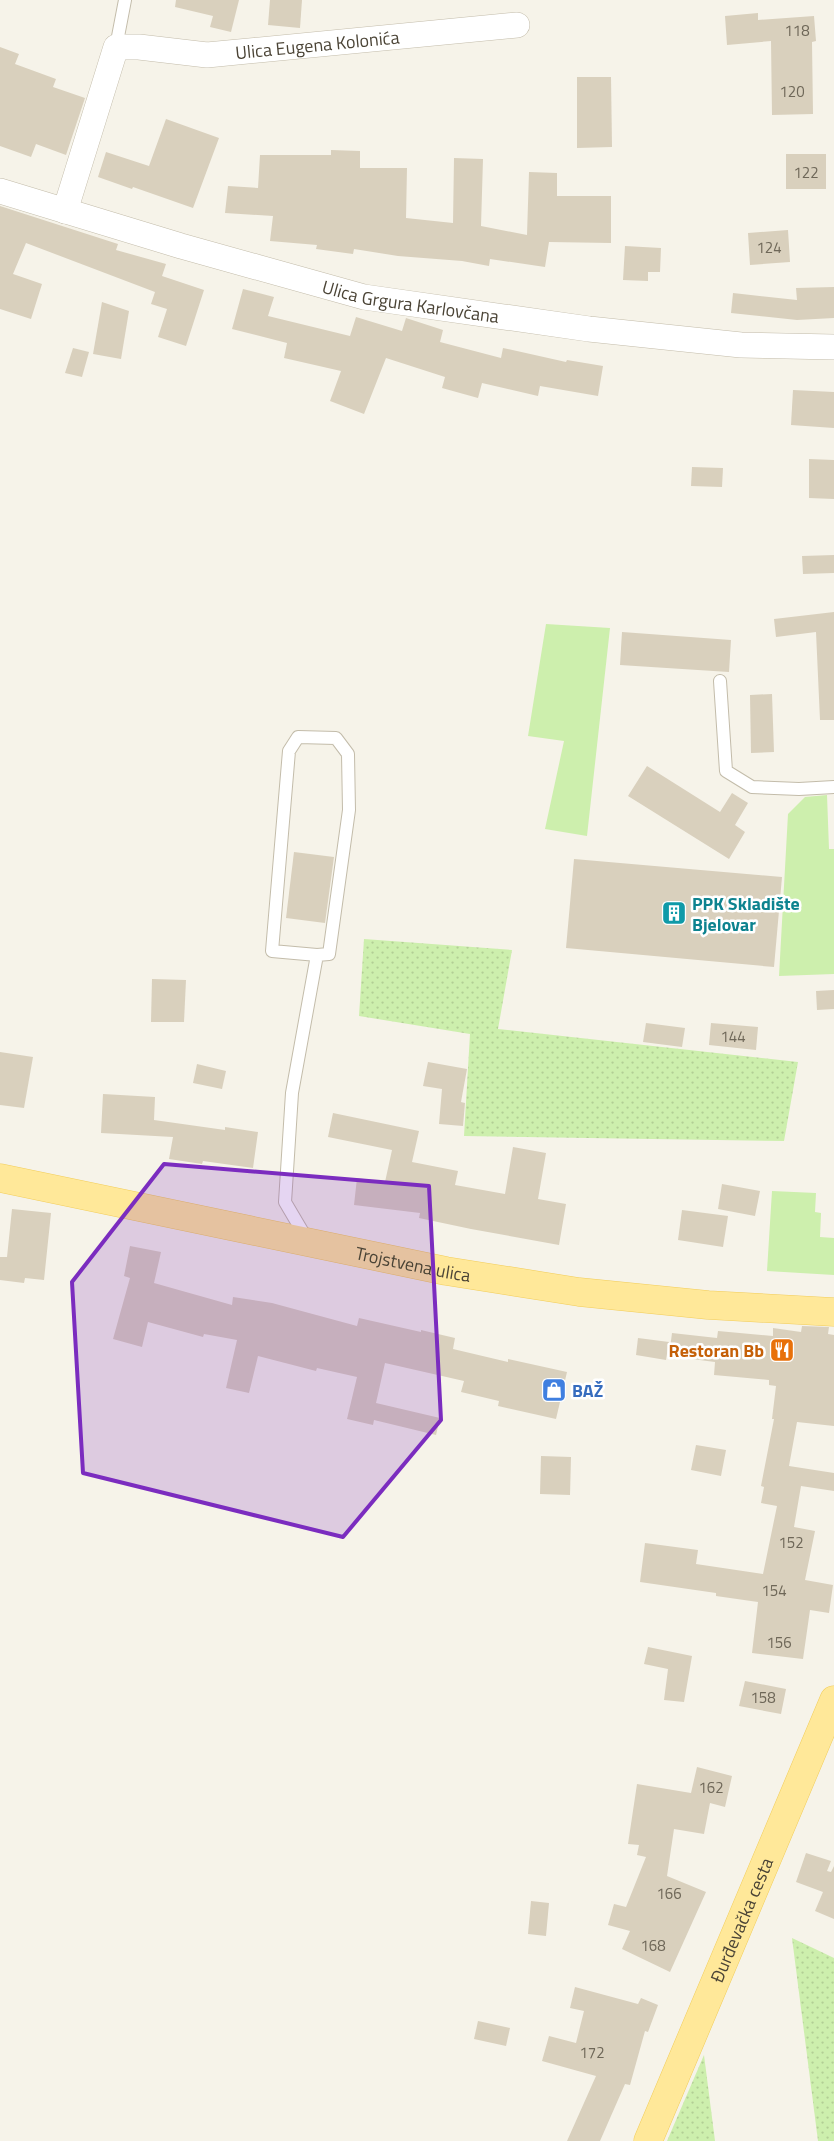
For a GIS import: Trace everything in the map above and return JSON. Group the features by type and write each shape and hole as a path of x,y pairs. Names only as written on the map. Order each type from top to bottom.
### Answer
{"main road":[{"name":"Trojstvena ulica","path":"0,1178 446,1271 579,1292 708,1305 834,1312"},
{"name":"Đurđevačka cesta","path":"648,2141 834,1700"}],"street":[{"name":"Ulica Eugena Kolonića","path":"116,47 139,47 206,55 517,25"},
{"path":"65,211 116,47"},
{"name":"Ulica Grgura Karlovčana","path":"0,191 364,297 589,329 741,345 834,347"}],"lane":[{"path":"116,47 125,0"},
{"path":"720,681 726,771 752,787 799,789 834,787"},
{"path":"298,737 336,738 348,754 350,810 329,954 317,955 272,951 289,751 298,737"},
{"path":"309,1243 285,1202 292,1093 317,955"}],"highlighted area":[{"path":"164,1164 429,1186 441,1420 343,1537 83,1473 72,1282"}],"green space":[{"path":"546,624 610,628 587,836 545,829 564,741 528,736"},
{"path":"827,795 829,849 834,849 834,974 779,976 788,814 805,797"},
{"path":"364,939 512,950 498,1029 798,1062 784,1141 464,1136 470,1034 359,1016"},
{"path":"772,1191 816,1193 815,1212 821,1213 820,1237 834,1238 834,1275 767,1271"},
{"path":"792,1938 834,1958 834,2141 818,2141"},
{"path":"704,2055 715,2141 667,2141"}],"building":[{"path":"176,0 239,0 231,32 210,27 213,16 175,7"},
{"path":"270,0 302,0 300,28 268,25"},
{"path":"758,13 758,20 814,16 816,41 812,42 813,114 772,115 771,41 727,45 725,16"},
{"path":"0,47 19,54 15,64 56,79 53,87 85,98 66,155 36,144 31,157 0,146"},
{"path":"577,77 611,77 612,147 577,148"},
{"path":"166,119 219,138 193,208 98,177 106,152 149,166"},
{"path":"331,150 360,151 360,168 407,168 406,218 453,223 454,158 483,159 481,226 527,235 529,172 557,173 557,196 611,196 611,243 549,242 545,267 490,259 489,266 462,261 398,256 354,249 353,254 316,249 317,245 270,241 273,216 225,213 228,186 258,188 260,155 331,155"},
{"path":"786,154 826,154 826,189 786,189"},
{"path":"0,206 118,244 116,250 166,264 162,276 204,290 186,346 158,337 167,309 151,304 155,292 26,243 13,274 42,284 31,319 0,309"},
{"path":"788,230 790,262 750,265 748,233"},
{"path":"625,246 661,248 660,272 648,272 648,281 623,280"},
{"path":"834,287 834,318 797,320 731,313 733,293 797,300 796,288"},
{"path":"243,289 274,297 268,316 350,336 356,317 402,331 406,318 443,330 440,342 501,358 503,348 566,362 567,360 603,366 598,396 540,386 538,396 482,383 478,398 442,388 445,377 386,358 364,414 330,401 341,371 284,358 287,343 232,329"},
{"path":"102,302 129,311 121,359 93,354"},
{"path":"73,348 89,352 82,377 65,373"},
{"path":"793,390 834,392 834,428 791,425"},
{"path":"809,459 834,460 834,499 809,498"},
{"path":"692,467 723,468 722,487 691,486"},
{"path":"834,555 834,573 803,574 802,556"},
{"path":"834,612 834,720 820,720 816,632 776,637 774,619"},
{"path":"622,632 731,640 729,672 620,665"},
{"path":"772,694 774,752 751,753 750,695"},
{"path":"647,766 720,812 732,793 748,803 735,825 745,832 729,859 628,796"},
{"path":"294,852 334,857 325,923 286,918"},
{"name":"PPK Skladište Bjelovar","path":"574,859 782,877 774,967 566,948"},
{"path":"152,979 186,980 184,1022 151,1022"},
{"path":"834,990 834,1009 817,1010 816,991"},
{"path":"646,1023 685,1028 682,1047 643,1042"},
{"path":"711,1023 758,1027 756,1050 709,1045"},
{"path":"0,1052 33,1057 24,1108 0,1105"},
{"path":"428,1062 467,1069 461,1102 465,1103 463,1126 439,1124 442,1089 423,1086"},
{"path":"197,1064 226,1071 222,1089 193,1083"},
{"path":"103,1094 155,1097 154,1120 225,1130 225,1127 258,1132 253,1168 203,1161 202,1164 169,1159 173,1137 101,1133"},
{"path":"333,1113 419,1131 412,1162 458,1171 455,1185 505,1194 513,1147 546,1153 538,1199 566,1204 559,1245 419,1218 420,1213 354,1205 357,1178 385,1182 392,1150 328,1137"},
{"path":"722,1184 760,1191 755,1216 718,1209"},
{"path":"12,1209 51,1213 44,1280 25,1278 24,1283 0,1280 0,1257 7,1257"},
{"path":"682,1210 728,1216 723,1247 678,1240"},
{"path":"130,1246 161,1252 154,1283 232,1305 233,1297 272,1303 357,1326 359,1318 421,1332 421,1330 455,1338 453,1349 508,1362 508,1359 567,1372 556,1419 498,1406 499,1401 461,1392 464,1381 385,1363 376,1403 440,1418 436,1435 374,1420 373,1425 347,1419 357,1377 317,1368 316,1371 258,1356 249,1393 226,1388 237,1340 204,1334 203,1337 148,1322 142,1347 113,1339 130,1278 124,1276"},
{"path":"802,1326 829,1327 828,1334 834,1335 834,1426 797,1422 789,1466 834,1473 834,1491 801,1486 794,1527 815,1531 805,1580 833,1585 829,1613 810,1610 803,1659 752,1653 758,1602 716,1596 716,1593 640,1582 645,1543 698,1550 696,1564 763,1574 777,1506 761,1503 764,1487 761,1486 774,1419 772,1419 776,1386 769,1385 769,1380 714,1375 715,1362 669,1356 672,1333 717,1338 718,1331 773,1336 773,1328 801,1332"},
{"path":"638,1338 669,1342 666,1360 636,1355"},
{"path":"696,1445 726,1450 721,1476 691,1470"},
{"path":"541,1456 571,1457 570,1495 540,1494"},
{"path":"648,1647 692,1656 684,1702 664,1700 668,1669 644,1664"},
{"path":"745,1681 786,1689 781,1714 739,1706"},
{"path":"697,1767 732,1776 725,1807 710,1803 704,1834 674,1829 667,1876 706,1892 670,1972 622,1949 630,1931 608,1925 614,1904 626,1907 646,1857 637,1855 639,1845 628,1844 637,1784 691,1793"},
{"path":"806,1853 831,1861 827,1871 831,1872 834,1866 834,1919 815,1911 823,1892 796,1882"},
{"path":"531,1901 549,1903 546,1936 528,1934"},
{"path":"575,1987 638,2004 641,1998 658,2005 648,2032 645,2031 630,2085 625,2084 600,2141 567,2141 596,2076 542,2061 549,2036 576,2043 584,2011 570,2008"},
{"path":"478,2021 510,2028 506,2046 474,2039"}],"place":[{"name":"PPK Skladište Bjelovar","path":"674,913"},
{"name":"Restoran Bb","path":"782,1350"},
{"name":"BAŽ","path":"554,1390"}]}
